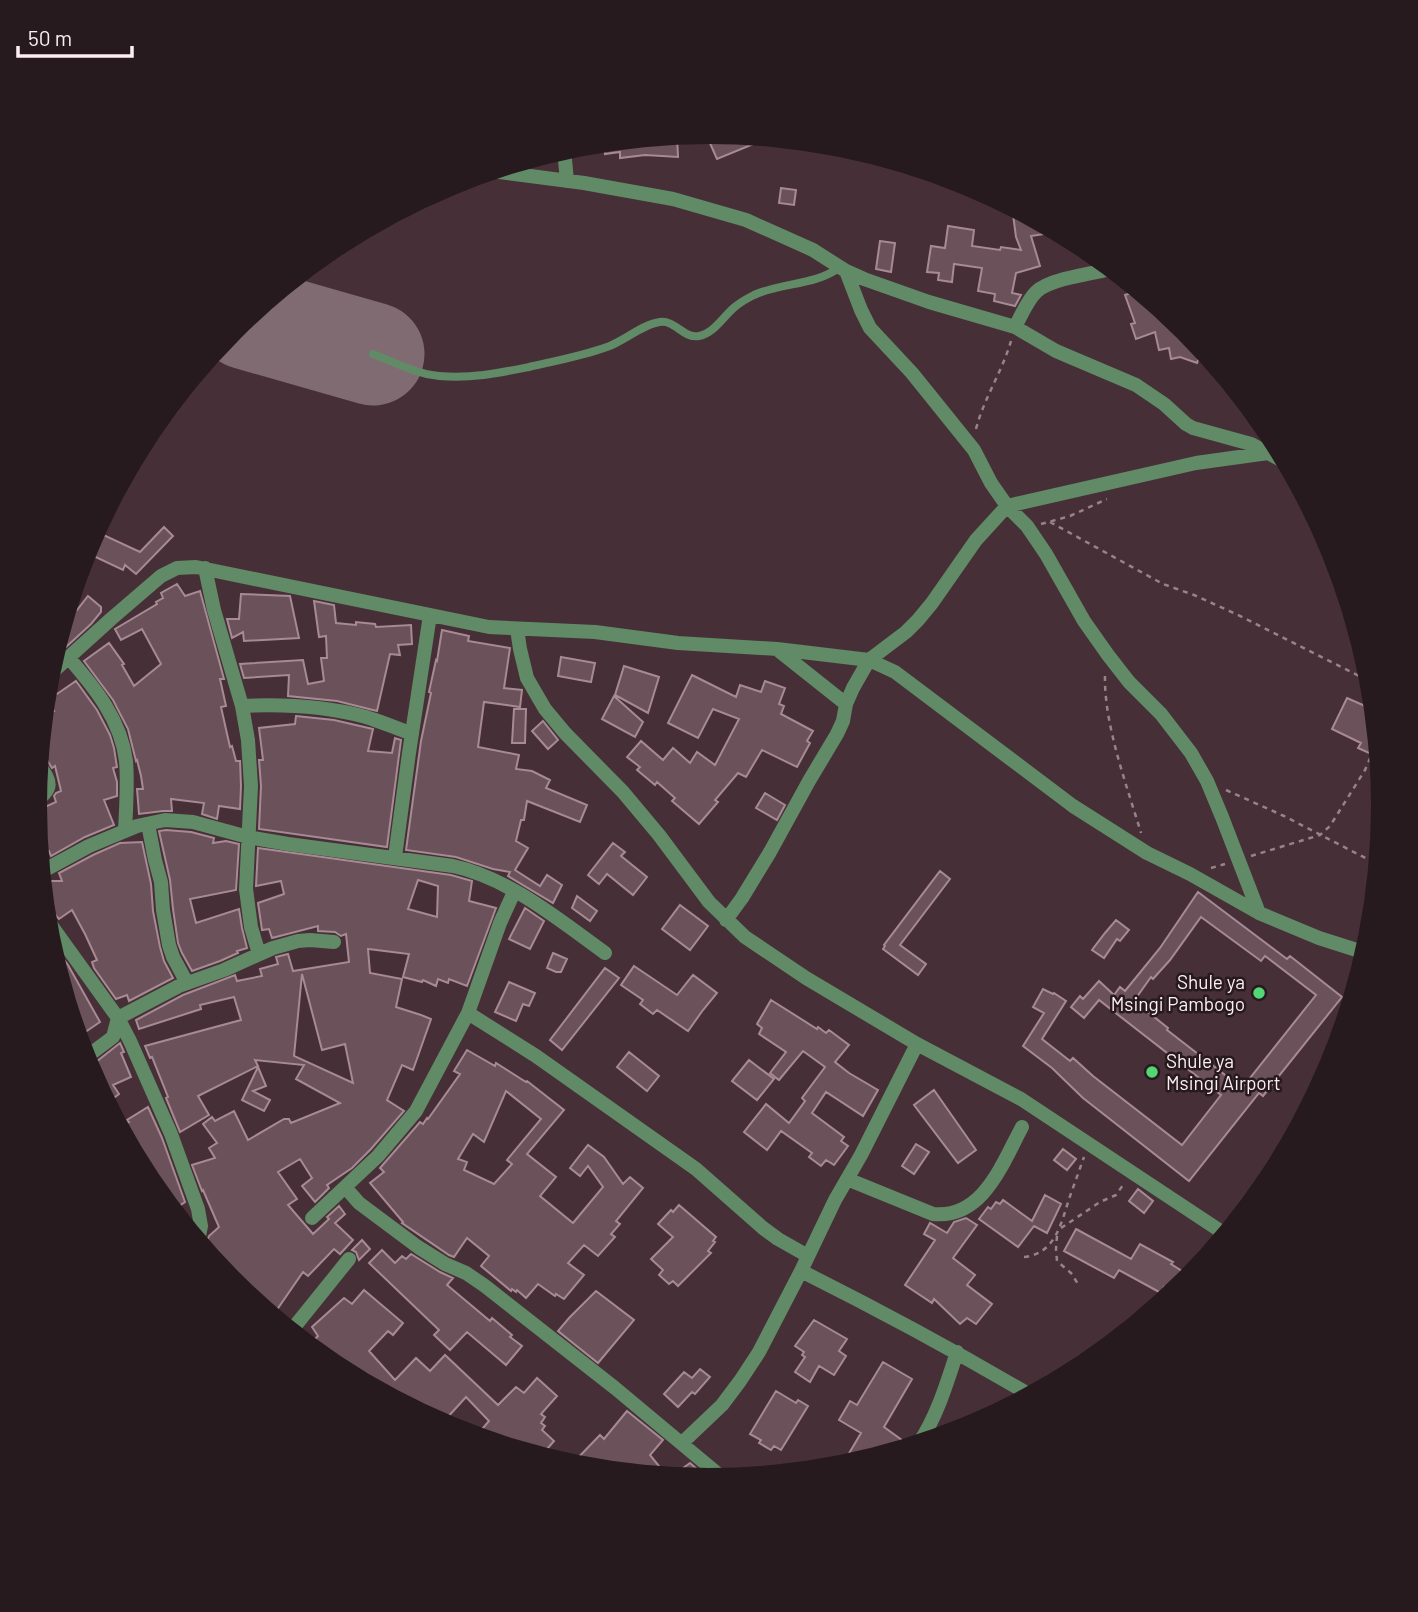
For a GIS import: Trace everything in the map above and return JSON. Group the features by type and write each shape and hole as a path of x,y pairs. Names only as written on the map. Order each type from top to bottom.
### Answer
{"street":[{"path":"565,161 566,181"},
{"path":"514,174 673,199 736,216 785,236 843,269 884,287 1016,327 1056,351 1136,385 1193,428 1266,449"},
{"path":"843,269 870,328 912,373 974,450 991,483 1007,506 1027,526 1084,621 1108,655 1129,682 1161,714 1191,753 1207,781 1259,912"},
{"path":"1016,327 1030,299 1045,286 1099,272"},
{"path":"726,920 770,852 837,734 843,722 846,704 869,660 918,620 976,540 1007,506 1196,463 1268,453"},
{"path":"63,663 111,618 162,576 177,568 205,568 489,626 595,632 678,643 777,649 869,660 895,672 1073,806 1147,853 1259,912 1319,938 1355,949"},
{"path":"205,568 214,610 242,706 248,740 250,765 246,889 251,927 259,954"},
{"path":"395,857 430,615"},
{"path":"517,629 527,678 545,709 623,792 709,902 745,937 795,971 918,1044 1021,1099 1218,1229"},
{"path":"777,649 846,704"},
{"path":"69,658 102,699 112,716 124,748 127,795 125,831"},
{"path":"242,706 319,708 367,718 412,734"},
{"path":"51,867 125,831 165,820 193,822 248,837 395,857 478,872 541,908 606,953"},
{"path":"148,824 161,882 169,945 187,983"},
{"path":"313,1217 379,1156 416,1111 468,1013 514,892"},
{"path":"61,939 118,1018 164,1116 198,1209 200,1229"},
{"path":"95,1051 113,1037 118,1018 187,983 298,941 334,942"},
{"path":"468,1013 536,1056 696,1169 763,1228 808,1256"},
{"path":"682,1443 722,1405 759,1352 918,1044"},
{"path":"847,1179 933,1214 953,1213 973,1204 984,1192 1022,1127"},
{"path":"345,1187 359,1203 418,1247 466,1273 492,1292 711,1468"},
{"path":"297,1324 349,1259"},
{"path":"801,1271 957,1352 1021,1390"},
{"path":"925,1432 945,1389 957,1352"}],"lane":[{"path":"373,354 436,376 467,377 500,373 582,355 659,322 673,325 689,335 703,335 712,330 738,304 757,293 824,277 843,269"}],"path":[{"path":"974,450 980,413 1005,360 1016,327"},
{"path":"1027,526 1070,516 1111,497"},
{"path":"1050,522 1163,584 1236,614 1358,675"},
{"path":"1108,655 1105,679 1107,704 1118,754 1147,853"},
{"path":"1191,874 1320,835 1336,817 1369,761"},
{"path":"1207,781 1284,816 1368,859"},
{"path":"1078,1284 1067,1268 1057,1261 1057,1236 1089,1144"},
{"path":"1060,1228 1116,1195 1129,1170"},
{"path":"1024,1257 1040,1252 1057,1236"}],"building":[{"path":"710,144 749,146 717,159"},
{"path":"677,145 678,157 645,155 620,158 620,152 605,154 623,150"},
{"path":"781,188 796,190 794,205 779,203"},
{"path":"1014,218 1042,234 1031,236 1040,266 1016,273 1012,293 1021,295 1015,306 994,301 995,294 978,291 982,268 954,264 952,282 938,280 939,273 927,272 931,246 945,248 948,226 974,230 972,246 1021,250"},
{"path":"880,241 895,243 891,272 876,269"},
{"path":"1128,294 1145,308 1177,338 1198,360 1197,363 1180,357 1171,359 1169,348 1159,350 1155,332 1136,339 1131,324 1135,323 1125,295"},
{"path":"164,527 173,536 136,574 125,565 123,570 96,557 105,536 140,552"},
{"path":"177,584 185,596 200,591 224,679 220,679 226,706 221,707 230,747 232,746 236,761 240,761 240,809 219,806 217,819 202,814 204,803 171,799 172,811 139,814 137,789 143,789 128,729 113,700 84,661 109,643 124,664 122,665 134,686 161,664 142,629 121,640 115,629 157,604 156,602 163,598 161,593"},
{"path":"241,594 290,596 299,638 244,641 243,632 232,638 227,619 239,619"},
{"path":"88,596 101,607 101,612 91,624 67,646 70,635 77,610"},
{"path":"314,601 334,605 336,623 356,625 356,622 375,624 376,627 411,625 412,644 398,645 400,655 390,654 377,711 337,701 288,696 289,675 244,678 240,664 303,660 308,684 324,681 321,658 327,658 326,636 319,637"},
{"path":"442,630 469,636 468,641 510,648 504,688 522,690 520,707 484,702 478,747 519,755 516,769 532,771 550,780 546,788 587,805 580,822 527,801 524,820 521,820 516,841 528,848 515,870 540,886 547,875 562,885 553,903 508,876 510,872 456,857 406,850 421,741 431,693 429,692"},
{"path":"561,657 595,663 591,682 558,676"},
{"path":"624,666 659,677 648,713 615,695"},
{"path":"692,675 736,697 740,685 761,692 765,681 785,688 779,704 784,706 781,714 813,731 807,741 810,743 797,767 762,750 746,777 738,773 699,824 672,801 675,798 657,782 655,785 637,770 640,767 627,757 641,741 663,760 673,748 690,763 697,752 715,765 739,719 713,709 698,738 668,723"},
{"path":"76,681 97,710 114,748 117,767 113,768 117,796 104,800 114,825 51,856 47,806 56,802 54,796 61,791 55,766 52,768 49,763 57,694"},
{"path":"614,696 643,722 635,737 602,719"},
{"path":"1347,698 1363,705 1368,753 1358,748 1361,743 1332,729"},
{"path":"514,709 526,709 525,743 512,743"},
{"path":"296,716 334,720 373,729 368,751 392,753 395,738 401,740 387,847 259,829 259,760 263,760 259,728 295,724"},
{"path":"543,721 558,740 548,749 532,731"},
{"path":"765,793 785,805 777,820 756,808"},
{"path":"159,831 191,832 214,838 213,843 226,841 239,844 236,890 190,899 196,923 239,909 247,948 192,971 178,943 170,880"},
{"path":"142,842 160,947 173,978 129,1001 127,995 116,999 94,968 92,962 97,960 72,910 59,919 57,917 52,881 62,881 59,873 120,843"},
{"path":"613,843 625,852 621,856 647,877 633,895 607,874 599,884 588,875"},
{"path":"258,848 451,875 472,881 469,901 496,908 467,986 449,979 448,983 438,979 436,986 423,980 422,982 403,977 409,954 368,949 370,973 402,979 396,1007 431,1019 413,1070 402,1065 387,1100 404,1111 352,1168 327,1185 329,1188 315,1202 302,1186 312,1178 300,1159 278,1172 297,1199 288,1205 313,1234 339,1206 345,1214 335,1223 353,1240 340,1254 334,1249 308,1276 303,1272 278,1308 208,1238 219,1227 192,1165 215,1158 209,1148 217,1143 203,1124 212,1117 215,1121 234,1111 248,1140 284,1119 289,1119 291,1123 340,1103 296,1079 304,1065 255,1060 258,1066 198,1096 209,1115 180,1132 152,1057 150,1058 145,1046 241,1020 234,997 200,1005 201,1009 139,1029 136,1020 183,995 235,975 237,981 262,976 260,969 278,964 276,957 288,954 293,971 349,962 346,934 341,936 335,932 318,931 318,926 272,938 269,929 262,930 258,903 284,894 281,881 256,886","holes":["418,880 438,886 437,917 408,909","302,974 322,1050 345,1044 353,1083 294,1056"]},
{"path":"940,871 950,879 900,945 926,964 918,975 883,949"},
{"path":"1198,892 1287,959 1290,956 1342,997 1263,1096 1259,1093 1189,1181 1083,1098 1052,1068 1023,1046 1044,1013 1033,1007 1043,989 1054,993 1066,1001 1042,1039 1070,1061 1073,1058 1182,1145 1221,1095 1099,1000 1084,1018 1071,1007 1080,996 1083,999 1099,981 1114,995 1120,987 1125,991 1160,948","holes":["1201,917 1261,961 1265,956 1316,995 1242,1088 1134,1001 1151,977 1153,979 1170,960"]},
{"path":"577,896 597,911 590,921 572,908"},
{"path":"680,905 708,926 690,950 662,929"},
{"path":"525,908 544,921 530,949 509,939"},
{"path":"1116,920 1129,930 1120,941 1117,939 1104,958 1092,950"},
{"path":"553,953 567,959 561,972 547,968"},
{"path":"67,963 68,965 100,1022 87,1031"},
{"path":"634,966 677,995 693,975 717,993 688,1031 657,1010 653,1014 640,1004 643,1000 621,985"},
{"path":"605,968 619,978 562,1050 550,1040"},
{"path":"509,982 535,993 529,1006 523,1004 516,1021 495,1012"},
{"path":"771,1000 817,1029 818,1027 826,1033 829,1030 849,1045 835,1062 878,1090 863,1116 826,1092 812,1113 844,1137 841,1141 848,1146 834,1165 826,1160 821,1166 809,1157 812,1153 781,1131 767,1150 744,1132 766,1104 789,1123 805,1101 802,1098 825,1067 803,1051 779,1080 770,1073 786,1052 759,1034 762,1028 757,1024"},
{"path":"120,1043 124,1052 121,1053 131,1077 113,1085 119,1094 114,1097 98,1060"},
{"path":"467,1050 527,1081 564,1110 527,1154 556,1177 540,1196 573,1223 603,1187 588,1166 580,1176 570,1168 588,1145 604,1157 623,1184 630,1177 643,1188 616,1221 620,1224 611,1234 615,1237 598,1256 584,1245 568,1263 584,1275 564,1299 538,1284 526,1298 517,1290 511,1291 481,1266 489,1256 467,1238 454,1257 449,1255 402,1223 370,1183 384,1172 380,1168 420,1122 423,1124 428,1119 460,1074 454,1071","holes":["506,1091 541,1119 507,1160 512,1164 494,1184 464,1170 467,1162 458,1159 473,1134 484,1142"]},
{"path":"629,1052 659,1076 647,1091 617,1067"},
{"path":"749,1060 774,1079 757,1100 732,1081"},
{"path":"258,1067 266,1086 253,1091 270,1100 264,1111 242,1100"},
{"path":"934,1090 976,1150 958,1163 914,1105"},
{"path":"148,1107 185,1202 181,1205 159,1174 127,1120"},
{"path":"916,1144 929,1152 914,1174 902,1166"},
{"path":"1063,1149 1076,1159 1067,1170 1054,1160"},
{"path":"1138,1189 1153,1201 1144,1213 1129,1201"},
{"path":"1045,1195 1061,1204 1047,1233 1034,1226 1018,1247 979,1219 988,1207 991,1209 996,1202 1000,1204 1003,1200 1032,1221"},
{"path":"679,1205 716,1237 708,1251 711,1253 678,1286 673,1281 669,1284 659,1275 663,1270 651,1259 673,1237 658,1224"},
{"path":"966,1218 977,1225 953,1258 975,1275 967,1285 992,1304 976,1324 967,1318 960,1324 934,1299 932,1303 905,1285 935,1240 924,1234 930,1223 947,1233 954,1222"},
{"path":"1076,1229 1131,1259 1140,1244 1173,1262 1171,1264 1181,1270 1158,1292 1119,1270 1114,1278 1064,1251"},
{"path":"362,1240 370,1249 359,1260 356,1252 352,1250"},
{"path":"382,1250 395,1263 402,1256 406,1259 411,1254 453,1278 447,1285 490,1321 492,1318 522,1346 506,1365 467,1332 450,1350 434,1335 439,1330 369,1263"},
{"path":"364,1290 403,1323 393,1335 388,1331 369,1351 395,1380 416,1358 430,1371 445,1355 498,1405 516,1387 524,1393 537,1378 557,1396 541,1414 545,1417 541,1423 545,1426 542,1430 554,1441 548,1447 483,1428 489,1421 466,1397 450,1414 416,1400 378,1379 316,1338 318,1336 312,1327 344,1298 352,1304"},
{"path":"596,1291 634,1320 598,1363 558,1331"},
{"path":"814,1320 847,1339 839,1351 846,1356 834,1375 819,1366 810,1382 795,1372 805,1357 802,1355 804,1352 795,1346"},
{"path":"883,1362 912,1379 884,1427 901,1439 850,1452 861,1433 839,1420 850,1401 857,1405"},
{"path":"700,1369 710,1377 695,1394 692,1392 678,1407 664,1394 684,1372 692,1378"},
{"path":"776,1391 796,1403 798,1400 808,1406 781,1450 774,1446 771,1450 750,1434"},
{"path":"627,1411 663,1440 650,1455 658,1465 581,1455 600,1435 604,1439"}],"runway":[{"path":"259,321 373,354"}],"place":[{"name":"Shule ya Msingi Pambogo","path":"1259,993"},
{"name":"Shule ya Msingi Airport","path":"1152,1072"}]}
